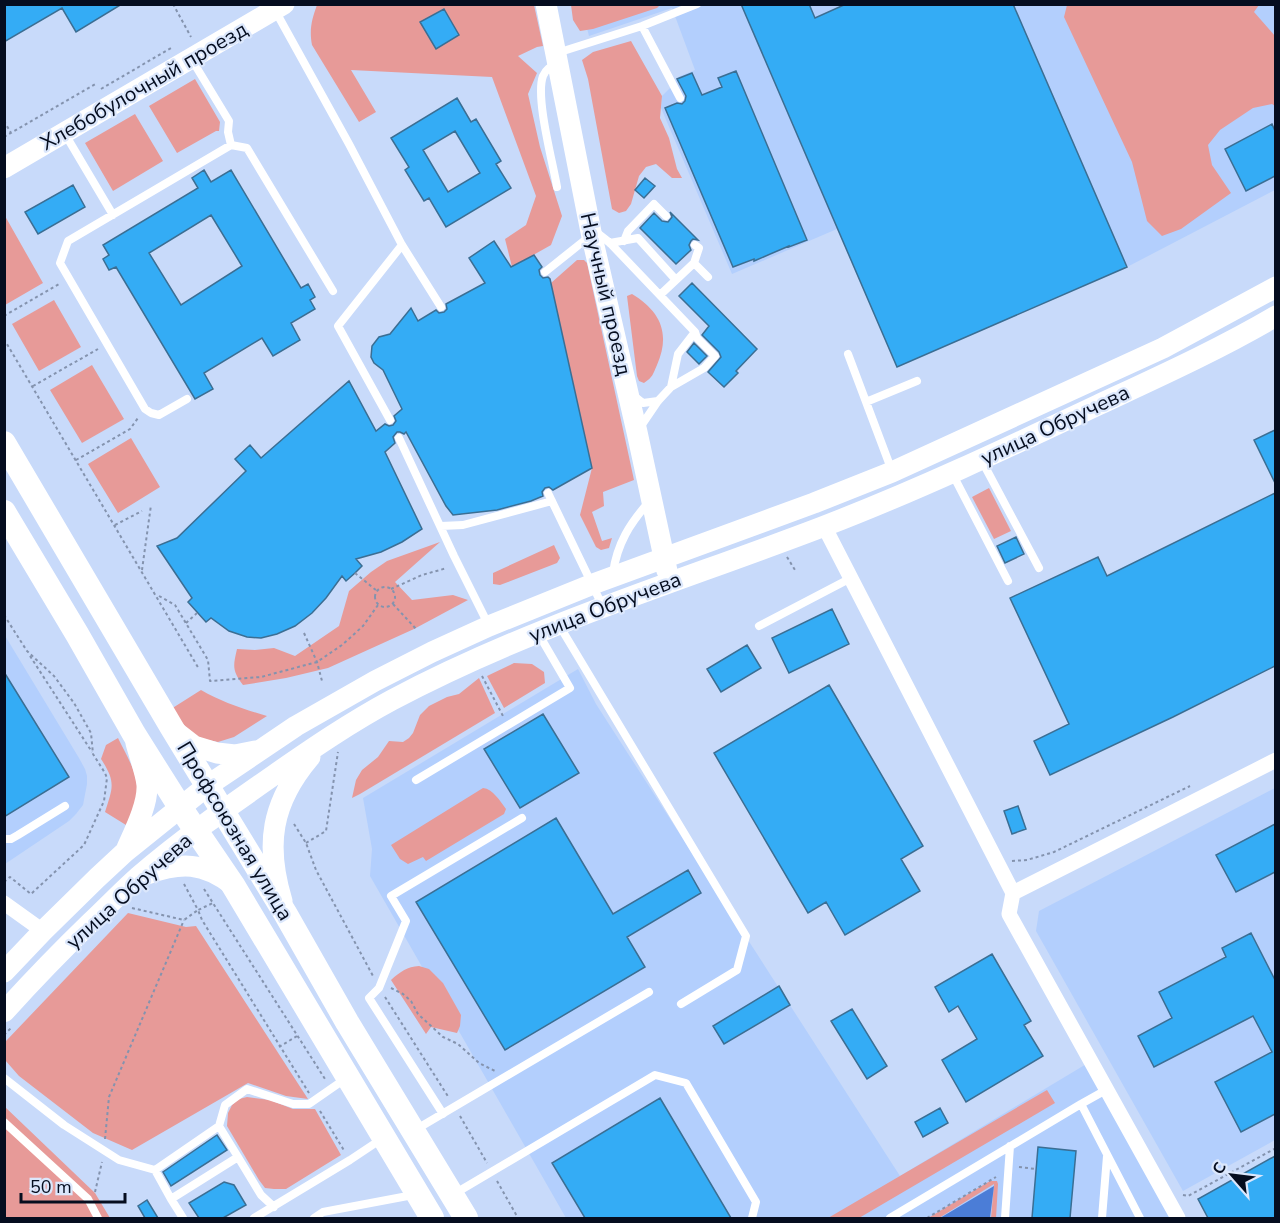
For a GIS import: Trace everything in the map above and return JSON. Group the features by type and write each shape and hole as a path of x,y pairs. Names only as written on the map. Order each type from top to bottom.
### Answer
{"main road":[{"name":"Научный проезд","path":"546,4 556,58 597,236 626,387 670,583"},
{"name":"Хлебобулочный проезд","path":"4,168 279,7"},
{"name":"улица Обручева","path":"4,972 125,852 180,807 296,726 375,681 489,626 814,503 956,444 1163,348 1275,287"},
{"name":"улица Обручева","path":"9,1019 62,951 138,877 223,811 391,701 468,662 538,632 824,526 952,473 1155,378 1251,331 1275,316"},
{"name":"Профсоюзная улица","path":"4,443 172,728 285,913 347,1022 466,1218"},
{"name":"Профсоюзная улица","path":"4,512 134,734 233,885 340,1083 384,1137 432,1218"},
{"path":"172,728 194,746 217,753 235,755 261,749"},
{"path":"125,852 138,823 147,785 134,734"},
{"path":"285,913 272,856 274,828 279,808 289,785 302,767 333,741"},
{"path":"138,877 167,867 186,865 219,874 233,885"}],"street":[{"path":"824,526 1013,893 1008,914 1178,1218"},
{"path":"1013,893 1275,760"},
{"path":"4,903 43,931"}],"lane":[{"path":"557,187 542,110 541,89 542,77 556,58 697,4"},
{"path":"279,7 402,245 441,307"},
{"path":"642,26 680,98"},
{"path":"192,58 229,121 228,132 231,145"},
{"path":"64,133 113,215"},
{"path":"187,399 159,416 145,409 60,263 68,242 231,145 247,148 333,291"},
{"path":"624,240 628,231 654,204 666,216"},
{"path":"597,236 660,295 715,356 704,368 671,387 658,401 637,432"},
{"path":"545,272 585,240 597,236 624,240 638,238 676,280"},
{"path":"390,420 338,326 402,245"},
{"path":"660,295 694,263 699,248 695,245"},
{"path":"694,263 708,277"},
{"path":"1251,331 1275,326"},
{"path":"671,387 678,354 695,332"},
{"path":"848,354 892,472"},
{"path":"866,402 917,381"},
{"path":"626,387 643,403 658,401"},
{"path":"399,438 489,626"},
{"path":"981,460 1039,568"},
{"path":"952,473 1008,581"},
{"path":"441,526 463,525 550,497 603,581"},
{"path":"603,608 603,581 634,517 652,498"},
{"path":"759,626 851,578"},
{"path":"559,624 746,936 737,970 681,1004"},
{"path":"416,780 570,688 538,632"},
{"path":"4,839 11,839 66,806"},
{"path":"443,1114 369,998 380,986 406,921 391,896 522,818"},
{"path":"414,1131 649,992"},
{"path":"452,1195 655,1075 686,1083 756,1202 752,1218"},
{"path":"4,1078 64,1125 104,1151 119,1160 155,1170 183,1218"},
{"path":"155,1170 219,1126 225,1105 247,1089 293,1104 309,1104 340,1083"},
{"path":"890,1218 1106,1090"},
{"path":"1081,1104 1140,1218"},
{"path":"4,1122 88,1199 98,1218"},
{"path":"219,1126 261,1195 274,1207"},
{"path":"254,1218 384,1137"},
{"path":"1005,1218 1010,1146"},
{"path":"1102,1218 1107,1155"},
{"path":"171,1198 238,1157"},
{"path":"314,1218 323,1212 417,1194"}],"path":[{"path":"173,4 191,37"},
{"path":"101,89 171,48"},
{"path":"4,137 97,82"},
{"path":"4,121 11,133"},
{"path":"4,316 69,278"},
{"path":"4,339 199,669"},
{"path":"33,386 107,343"},
{"path":"76,460 130,429 145,409"},
{"path":"142,570 151,505"},
{"path":"115,525 142,511"},
{"path":"785,554 795,570"},
{"path":"378,605 375,598 377,591 384,587 391,589 422,575 458,565"},
{"path":"355,573 377,591"},
{"path":"391,589 395,596 393,604"},
{"path":"156,594 175,605 208,660 210,681 261,677 317,662 342,645 363,626 378,605"},
{"path":"378,605 386,607 393,604"},
{"path":"393,604 417,630"},
{"path":"186,623 197,612"},
{"path":"4,615 105,773 106,778 104,801 84,845 31,894 10,877 4,882"},
{"path":"304,633 317,662 322,681"},
{"path":"27,651 54,676 74,703 91,733 93,754"},
{"path":"479,670 508,725"},
{"path":"306,843 326,831 333,741"},
{"path":"1012,861 1027,860 1053,852 1191,785"},
{"path":"302,837 316,870 380,986 455,1107 518,1218"},
{"path":"180,876 202,920 350,1160"},
{"path":"203,888 297,1036 340,1083"},
{"path":"95,1193 104,1151 109,1098 184,920 213,903"},
{"path":"127,906 184,920"},
{"path":"380,986 403,994 411,1001 418,1014 443,1037 458,1044 479,1063 507,1076"},
{"path":"4,1035 9,1019"},
{"path":"279,1047 297,1036"},
{"path":"1180,1195 1188,1196 1275,1148"},
{"path":"927,1218 1013,1166 1036,1169"}],"shaded area":[{"path":"571,4 660,5 657,8 593,29 580,31 573,20"},
{"path":"317,5 534,5 543,46 518,56 537,73 528,94 540,147 562,216 551,245 512,267 505,239 526,225 536,196 492,77 351,70 376,112 359,122 312,45 312,24"},
{"path":"581,5 1275,5 1275,190 1127,267 897,367 837,229 732,274 661,108 662,96 678,77 695,70 672,8 589,36"},
{"path":"1067,5 1259,5 1254,12 1275,36 1275,106 1272,104 1253,108 1220,130 1208,145 1212,165 1231,193 1181,229 1162,236 1147,221 1132,162 1064,17"},
{"path":"631,41 662,96 660,118 682,178 672,178 656,164 646,167 639,176 631,204 626,211 619,213 612,209 588,79 582,60 593,52"},
{"path":"195,79 220,122 219,131 177,153 149,106"},
{"path":"135,114 163,161 113,191 85,143"},
{"path":"5,216 43,283 5,305 4,303"},
{"path":"577,260 584,260 587,263 634,480 603,492 604,506 592,512 602,541 612,538 609,548 601,550 596,547 580,515 592,468 551,283"},
{"path":"632,294 656,315 663,333 661,353 654,373 644,383 639,381 637,376 627,296"},
{"path":"54,300 81,347 39,371 12,324"},
{"path":"92,365 124,419 82,443 50,390"},
{"path":"131,438 160,487 118,513 88,464"},
{"path":"989,488 1011,531 994,539 972,497"},
{"path":"440,542 395,582 412,600 453,595 468,600 414,629 328,668 243,685 239,680 234,668 237,649 274,648 295,656 339,626 349,591 371,572 387,561"},
{"path":"554,545 560,558 557,563 500,585 493,584 493,573"},
{"path":"4,634 79,758 87,776 83,805 76,814 5,864"},
{"path":"514,663 532,664 544,672 545,683 504,708 487,676"},
{"path":"578,669 596,704 900,1176 1088,1063 1175,1218 566,1218 370,876 372,849 363,798"},
{"path":"479,678 495,713 352,798 356,780 362,770 378,757 389,741 403,742 409,738 420,715 429,706 459,694"},
{"path":"201,690 233,705 267,716 234,737 218,742 193,737 171,709"},
{"path":"118,738 134,771 137,790 136,801 126,825 105,812 112,785 109,773 101,759 106,745"},
{"path":"483,788 499,799 506,809 504,814 426,861 423,857 408,864 400,859 391,845"},
{"path":"1275,788 1275,1140 1183,1191 1036,931 1039,911"},
{"path":"128,913 186,927 196,926 308,1099 286,1096 248,1083 132,1150 93,1133 19,1076 5,1060 6,1041"},
{"path":"419,966 429,969 443,983 461,1015 457,1033 431,1027 426,1034 391,980 404,970"},
{"path":"1047,1090 1055,1103 859,1218 828,1218"},
{"path":"247,1097 270,1100 293,1109 315,1109 341,1155 286,1189 265,1188 227,1126 228,1113 232,1105 239,1099"},
{"path":"4,1106 95,1193 110,1218 5,1218"},
{"path":"990,1181 997,1181 998,1184 996,1218 991,1218 994,1184 939,1218 928,1218"}],"water":[{"path":"994,1186 990,1218 940,1218"}],"building":[{"path":"4,4 122,4 76,32 62,8 4,42"},
{"path":"741,4 809,4 815,18 846,4 1013,4 1127,267 897,367"},
{"path":"444,9 459,35 436,49 420,22"},
{"path":"736,71 807,240 733,267 665,108 677,103 682,104 685,101 686,96 677,79 692,73 702,95 722,87 718,78"},
{"path":"457,98 471,122 476,119 501,161 496,164 511,188 446,227 429,198 424,201 405,170 409,167 391,138","holes":["455,131 480,173 448,192 423,150"]},
{"path":"1272,124 1275,131 1275,176 1246,191 1225,149"},
{"path":"204,170 211,182 231,170 301,288 308,284 315,297 310,300 315,309 291,323 300,340 273,356 262,338 204,373 213,389 195,399 116,267 109,270 103,259 109,255 103,245 198,188 192,178","holes":["211,215 242,266 181,305 149,253"]},
{"path":"645,178 655,186 644,198 635,190"},
{"path":"73,185 85,207 38,234 25,212"},
{"path":"670,212 698,240 691,241 689,245 691,250 676,264 640,228 654,213 662,221 668,222 672,217"},
{"path":"494,241 511,267 534,255 542,267 539,270 540,275 550,279 592,468 553,490 549,487 545,488 542,492 543,496 531,501 497,510 453,515 406,432 404,434 397,432 393,437 395,443 385,452 422,529 381,552 356,559 362,566 355,573 346,581 342,576 312,613 295,626 277,634 261,638 247,637 229,631 211,618 206,622 188,602 192,598 157,546 177,538 246,471 235,459 250,445 261,458 349,381 376,431 385,424 393,425 396,421 394,416 402,409 383,370 374,363 371,357 372,346 379,337 390,334 411,308 418,321 436,310 439,313 444,312 447,309 446,304 485,283 469,258"},
{"path":"692,283 757,349 724,387 708,372 721,357 702,335 709,326 679,296"},
{"path":"694,343 707,356 699,364 687,352"},
{"path":"1275,430 1275,483 1254,440"},
{"path":"1275,493 1275,666 1050,775 1034,741 1069,724 1010,598 1098,557 1107,576"},
{"path":"1016,537 1024,554 1005,563 997,546"},
{"path":"832,609 849,644 789,673 772,638"},
{"path":"747,645 761,668 721,692 707,669"},
{"path":"4,672 69,777 4,817"},
{"path":"829,685 923,846 901,859 920,891 845,935 826,902 808,913 714,753"},
{"path":"543,714 579,773 520,808 484,749"},
{"path":"1018,806 1026,829 1012,834 1004,811"},
{"path":"556,818 613,914 688,870 701,893 627,937 645,967 505,1050 416,902"},
{"path":"1275,824 1275,872 1236,892 1216,855"},
{"path":"1251,933 1275,980 1275,1114 1241,1132 1215,1082 1272,1052 1253,1016 1154,1067 1138,1036 1172,1018 1159,992 1226,957 1222,948"},
{"path":"992,954 1031,1021 1024,1025 1043,1056 966,1102 942,1060 977,1039 958,1006 949,1012 935,987"},
{"path":"779,986 790,1005 724,1044 713,1026"},
{"path":"852,1009 887,1066 867,1079 831,1021"},
{"path":"660,1098 731,1218 585,1218 552,1163"},
{"path":"940,1108 948,1123 923,1137 915,1122"},
{"path":"217,1135 227,1150 171,1186 163,1172"},
{"path":"1038,1147 1076,1151 1070,1218 1032,1218"},
{"path":"1275,1156 1275,1218 1208,1218 1198,1199"},
{"path":"224,1182 234,1185 246,1205 223,1218 199,1218 189,1203"},
{"path":"147,1200 158,1218 145,1218 138,1206"}]}
